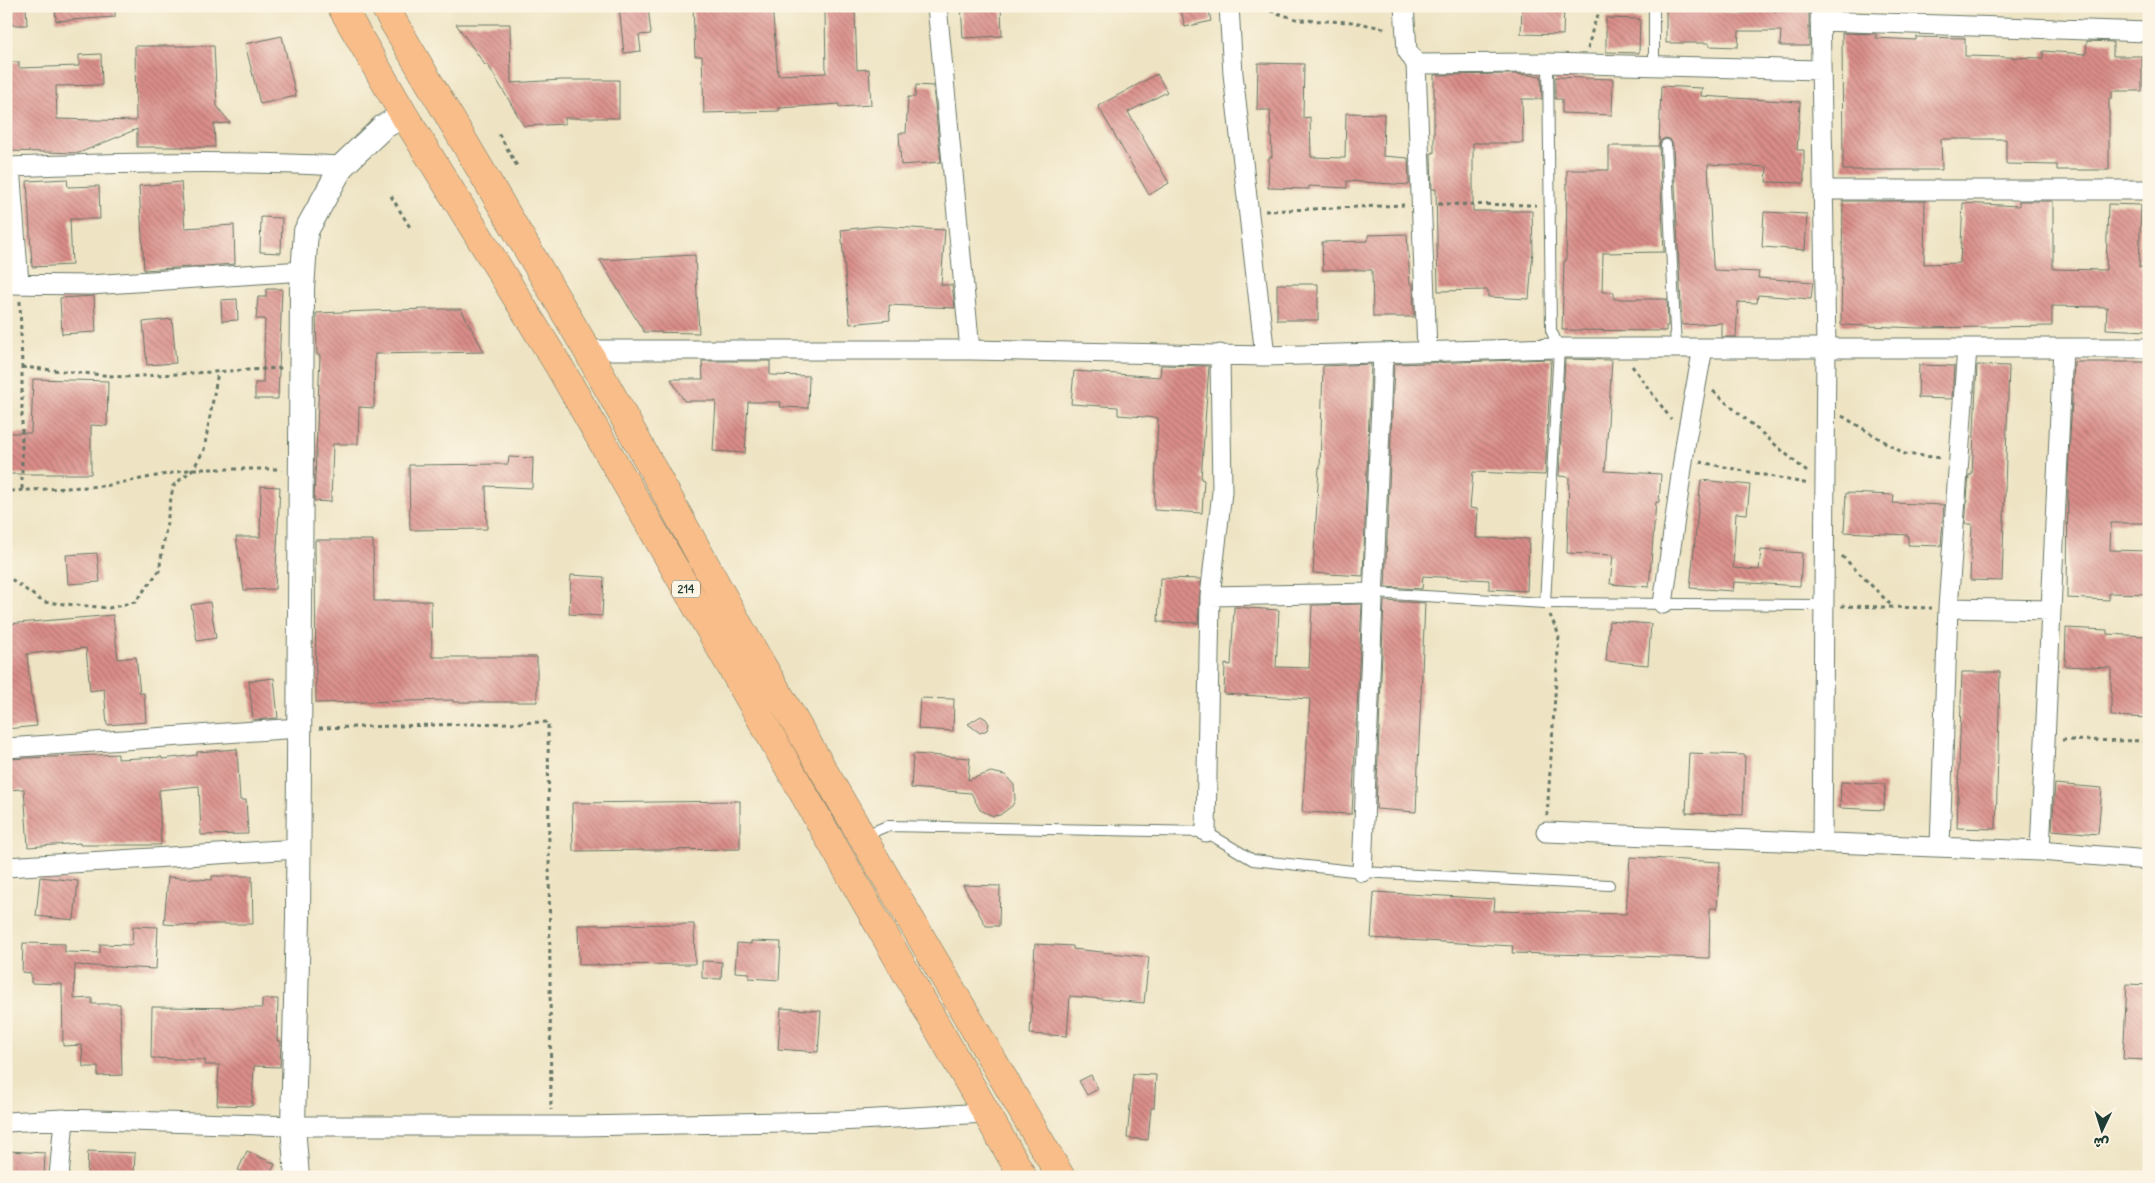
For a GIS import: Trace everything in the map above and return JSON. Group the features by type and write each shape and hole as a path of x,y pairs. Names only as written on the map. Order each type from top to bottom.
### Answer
{"highway":[{"name":"214","path":"341,6 404,115 560,368 1023,1177"},
{"name":"214","path":"384,6 587,350 742,631 1061,1177"},
{"path":"390,89 422,70"},
{"path":"423,146 455,126"}],"street":[{"path":"937,6 970,350"},
{"path":"1229,6 1233,74 1265,356"},
{"path":"1404,6 1412,57 1427,351"},
{"path":"1822,843 1826,348 1820,14 2149,32"},
{"path":"1412,57 1548,63 1820,70"},
{"path":"297,1177 293,1126 298,849 301,367 303,271 306,231 342,166 383,127 404,115"},
{"path":"303,271 90,285 13,283 8,167 119,163 268,162 342,166"},
{"path":"1822,190 2149,190"},
{"path":"587,350 970,350 1265,356 1559,348 2149,348"},
{"path":"1663,604 1685,449 1702,348"},
{"path":"1940,847 1948,608 1967,348"},
{"path":"2040,852 2063,348"},
{"path":"1362,872 1383,353"},
{"path":"1206,832 1210,596 1222,492 1220,354"},
{"path":"1210,596 1373,593"},
{"path":"1948,608 2051,610"},
{"path":"6,748 299,728"},
{"path":"1546,832 1940,847 2149,860"},
{"path":"6,867 298,849"},
{"path":"6,1122 64,1119 293,1126 551,1125 840,1121 986,1113"},
{"path":"59,1177 64,1119"}],"lane":[{"path":"1654,6 1654,66"},
{"path":"1545,602 1559,348 1551,330 1548,63"},
{"path":"1666,145 1676,348"},
{"path":"1373,593 1545,602 1824,605"},
{"path":"862,836 887,826 1206,832 1253,860 1362,872 1609,885"}],"path":[{"path":"1256,6 1299,20 1353,22 1388,29 1412,57"},
{"path":"1585,64 1593,27 1602,6"},
{"path":"499,134 517,166"},
{"path":"391,196 411,229"},
{"path":"1249,212 1421,204 1550,205"},
{"path":"13,283 22,367 22,490"},
{"path":"1619,348 1685,449 1825,487"},
{"path":"22,367 123,378 301,367"},
{"path":"6,558 7,576 43,602 110,608 135,602 159,571 173,486 193,469 204,450 218,372"},
{"path":"1697,378 1825,487"},
{"path":"1825,406 1905,454 1958,460"},
{"path":"6,497 8,491 104,486 193,469 300,469"},
{"path":"1824,538 1893,607"},
{"path":"1545,602 1559,635 1546,832"},
{"path":"1824,605 1948,608"},
{"path":"299,728 548,722 551,1125"},
{"path":"2045,740 2149,741"}],"building":[{"path":"6,6 26,6 27,25 6,25"},
{"path":"55,6 115,6 115,17 56,21"},
{"path":"619,6 648,6 651,34 639,35 641,51 624,53"},
{"path":"693,6 772,6 778,75 826,73 825,11 855,10 857,70 869,69 871,105 839,107 839,104 779,108 779,111 704,113 702,56 695,56"},
{"path":"961,6 1001,6 1002,36 963,38"},
{"path":"1180,6 1208,6 1211,21 1185,27"},
{"path":"1522,6 1564,6 1563,35 1521,34"},
{"path":"1666,6 1704,6 1704,11 1746,13 1746,6 1773,6 1773,11 1809,12 1809,46 1780,46 1781,31 1739,31 1738,47 1709,46 1709,43 1666,43"},
{"path":"1606,18 1640,19 1639,53 1606,52"},
{"path":"456,24 510,24 511,83 561,80 619,80 619,118 565,118 565,124 524,126 488,65 485,65"},
{"path":"1842,33 1876,34 1876,38 1916,40 1916,37 1965,38 1965,56 2043,58 2043,51 2086,54 2087,41 2113,42 2113,56 2142,56 2142,91 2112,91 2112,98 2109,98 2109,170 2057,170 2057,165 2006,164 2006,139 1941,139 1942,170 1843,170"},
{"path":"282,36 296,96 260,104 245,44"},
{"path":"135,46 214,46 217,106 230,123 214,124 215,147 137,147 137,129 79,153 8,151 9,103 6,103 6,62 19,62 19,68 79,66 79,55 101,54 102,85 56,86 57,119 136,121"},
{"path":"1258,63 1304,64 1303,118 1310,117 1311,157 1345,158 1346,113 1384,114 1383,156 1408,158 1409,185 1347,181 1347,188 1309,186 1309,189 1268,188 1269,157 1272,157 1270,110 1257,110"},
{"path":"1157,74 1167,92 1128,112 1169,183 1149,195 1098,106"},
{"path":"1515,74 1541,76 1542,99 1522,99 1523,143 1473,143 1473,211 1532,211 1533,250 1529,299 1488,297 1488,290 1438,291 1436,189 1432,189 1431,153 1434,153 1434,75"},
{"path":"1555,77 1613,79 1612,115 1562,113 1562,99 1555,99"},
{"path":"916,85 933,86 941,162 901,165 899,133 906,133 908,97 915,97"},
{"path":"1661,86 1702,88 1701,96 1800,102 1797,150 1804,150 1804,183 1766,182 1767,167 1708,164 1713,265 1714,270 1759,272 1758,278 1813,282 1811,299 1758,295 1757,303 1738,302 1736,337 1722,337 1722,323 1682,325 1673,145 1670,139 1665,138 1660,141 1659,145"},
{"path":"1659,145 1664,252 1603,253 1602,292 1614,292 1614,299 1667,299 1668,326 1666,326 1666,331 1562,330 1564,261 1566,261 1567,170 1609,170 1609,146"},
{"path":"67,179 68,187 99,186 100,219 70,219 72,265 32,267 27,181"},
{"path":"181,182 185,228 234,225 235,264 144,270 139,186"},
{"path":"1843,201 1925,201 1924,264 1960,263 1963,203 2019,206 2019,201 2053,201 2053,269 2106,270 2108,204 2141,205 2139,267 2149,268 2149,331 2106,329 2107,307 2052,306 2052,326 1920,328 1841,325"},
{"path":"1764,212 1807,214 1805,250 1762,247"},
{"path":"261,217 282,218 281,253 260,252"},
{"path":"877,226 945,230 941,285 952,285 955,308 889,305 890,320 850,324 841,230"},
{"path":"1407,234 1410,284 1413,284 1414,317 1373,317 1372,270 1323,270 1322,242 1368,241 1368,235"},
{"path":"695,255 699,333 644,332 600,260"},
{"path":"1277,284 1318,284 1318,320 1277,320"},
{"path":"266,289 282,289 278,399 255,399 255,383 263,383 265,319 256,319 258,297 266,297"},
{"path":"94,296 96,332 62,334 60,298"},
{"path":"237,299 238,320 222,321 221,300"},
{"path":"461,309 484,352 375,354 374,408 359,407 358,444 333,444 331,502 314,501 320,355 317,355 316,313"},
{"path":"172,319 176,363 147,365 143,322"},
{"path":"1551,359 1545,475 1473,472 1470,508 1478,509 1476,538 1529,539 1527,591 1489,589 1489,580 1423,576 1422,589 1385,587 1394,364"},
{"path":"1565,359 1612,360 1605,471 1661,474 1659,502 1656,502 1649,587 1610,584 1613,555 1567,553 1569,477 1559,476"},
{"path":"702,361 770,361 770,375 809,376 808,408 780,407 781,402 748,402 745,453 713,451 716,401 684,401 671,379 703,379"},
{"path":"2074,362 2149,362 2149,523 2111,523 2110,550 2149,551 2149,594 2109,593 2109,600 2067,598 2068,475"},
{"path":"1371,364 1363,576 1313,573 1320,468 1323,366"},
{"path":"1161,365 1209,366 1201,479 1204,480 1202,513 1154,510 1158,418 1118,415 1118,407 1071,404 1074,371 1160,377"},
{"path":"1919,365 1954,366 1952,399 1918,398"},
{"path":"1977,365 2009,366 2002,581 1970,580 1972,524 1965,524 1969,475 1972,475"},
{"path":"33,379 108,381 107,426 91,425 91,474 6,474 6,433 31,433"},
{"path":"509,457 533,458 532,488 486,486 487,529 410,530 409,465 508,464"},
{"path":"1701,480 1750,485 1747,514 1736,513 1733,568 1759,570 1761,550 1802,553 1800,586 1734,582 1733,591 1690,588"},
{"path":"261,486 280,487 275,589 244,590 236,537 260,537"},
{"path":"1846,493 1894,495 1893,503 1944,505 1941,546 1908,545 1908,535 1844,532"},
{"path":"315,540 373,540 374,601 431,601 432,657 537,657 537,702 453,702 453,700 316,703"},
{"path":"97,553 100,582 68,584 66,555"},
{"path":"571,575 604,577 602,616 569,614"},
{"path":"1160,578 1201,579 1198,623 1158,622"},
{"path":"1384,601 1425,603 1416,812 1376,809"},
{"path":"210,602 216,638 197,641 191,605"},
{"path":"1362,604 1352,814 1302,812 1310,699 1224,694 1225,664 1231,665 1234,607 1279,610 1276,667 1309,668 1312,605"},
{"path":"113,615 118,659 136,657 140,693 144,693 146,722 107,725 104,689 90,691 86,648 27,654 31,696 37,726 6,729 6,699 8,699 6,665 10,665 7,624"},
{"path":"1609,621 1651,624 1648,665 1606,661"},
{"path":"2066,628 2107,630 2107,634 2147,636 2146,681 2149,681 2149,718 2111,716 2111,668 2065,666"},
{"path":"1962,672 2000,672 1996,829 1957,828"},
{"path":"274,678 278,718 253,720 249,681"},
{"path":"920,698 954,699 953,731 918,729"},
{"path":"981,716 989,724 987,730 980,733 968,724"},
{"path":"237,749 240,800 246,800 248,834 201,835 199,786 159,790 161,845 80,845 80,843 28,847 24,789 6,790 6,759 118,754 118,759 162,757 162,759 197,755 197,752"},
{"path":"1689,753 1745,755 1743,815 1686,813"},
{"path":"913,754 970,758 968,780 991,772 1005,775 1014,785 1015,800 1012,806 1000,815 993,816 980,810 971,793 911,788"},
{"path":"1841,782 1885,784 1884,810 1840,808"},
{"path":"2055,784 2102,788 2098,834 2052,830"},
{"path":"740,801 740,849 573,851 572,803"},
{"path":"1630,857 1720,862 1717,908 1710,908 1709,958 1512,953 1513,946 1371,938 1374,892 1495,899 1494,911 1626,914"},
{"path":"212,876 252,876 253,924 198,924 198,926 164,924 168,877 212,880"},
{"path":"40,877 78,881 74,920 36,916"},
{"path":"963,885 1000,886 999,926 986,926"},
{"path":"694,924 695,964 579,965 578,925"},
{"path":"133,926 158,927 156,969 75,965 74,999 92,998 92,1004 120,1004 122,1075 98,1076 98,1067 83,1067 82,1045 63,1046 62,984 31,983 31,973 22,972 23,943 65,944 65,952 100,953 100,944 132,945"},
{"path":"751,941 781,942 779,980 749,978 749,973 735,972 737,943 751,944"},
{"path":"1035,944 1073,946 1073,949 1149,957 1144,1003 1070,996 1067,1036 1030,1034"},
{"path":"702,961 722,962 721,979 702,978"},
{"path":"2127,984 2149,985 2149,1060 2123,1059"},
{"path":"262,999 278,999 277,1041 281,1041 280,1067 254,1066 252,1106 217,1105 219,1065 205,1065 205,1060 151,1058 152,1007 262,1008"},
{"path":"781,1008 821,1011 818,1052 778,1049"},
{"path":"1133,1074 1156,1075 1154,1108 1151,1108 1148,1140 1127,1138"},
{"path":"1091,1075 1098,1089 1087,1095 1079,1081"},
{"path":"8,1151 45,1153 44,1177 7,1177"},
{"path":"88,1151 135,1153 134,1177 87,1177"},
{"path":"247,1151 275,1164 269,1177 252,1177 238,1170"}]}
